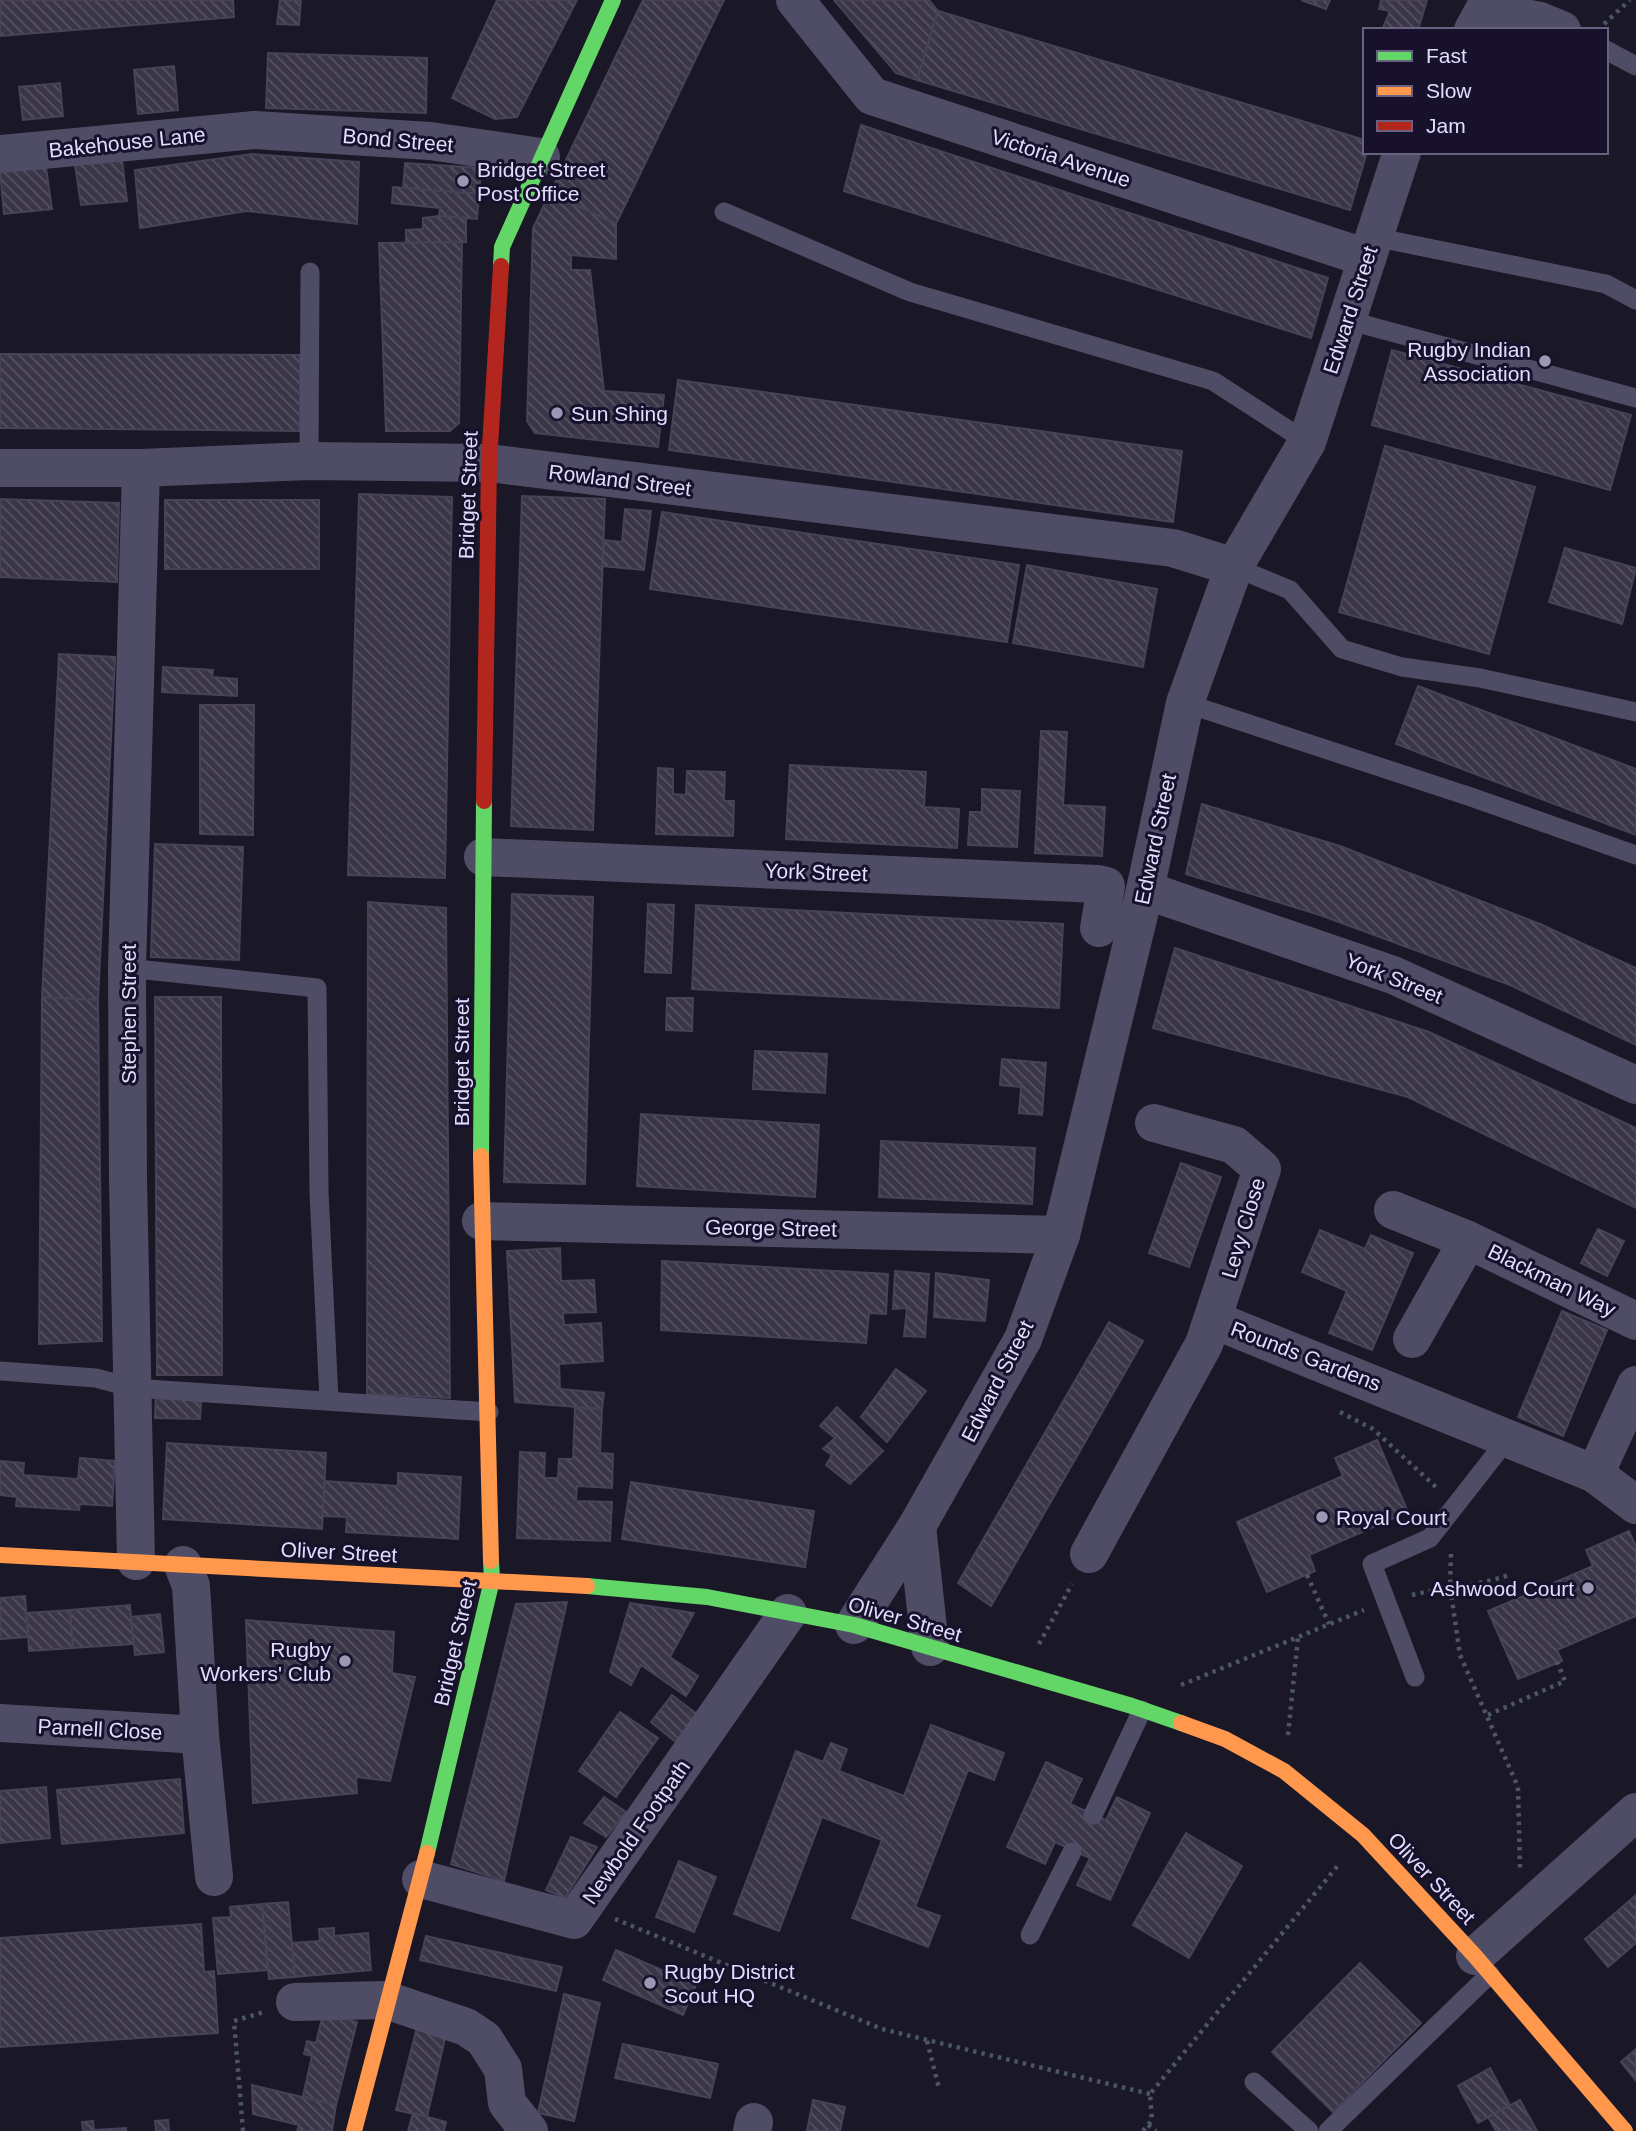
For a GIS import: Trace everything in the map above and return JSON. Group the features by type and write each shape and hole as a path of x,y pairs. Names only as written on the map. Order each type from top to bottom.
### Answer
{"street":[{"name":"Bridget Street","path":"354,2131 386,2000 421,1879 492,1580 489,1412 481,1221 483,857 489,463 502,247 613,0"},
{"name":"Victoria Avenue","path":"795,0 872,96 1370,248"},
{"path":"1480,13 1540,21 1557,28"},
{"name":"Bond Street","path":"255,130 429,141 541,157"},
{"name":"Bakehouse Lane","path":"0,154 255,130"},
{"name":"Edward Street","path":"854,1625 916,1526 1023,1339 1061,1235 1145,890 1185,703 1234,566 1307,442 1401,154"},
{"name":"Rowland Street","path":"0,468 141,468 309,461 489,463 1172,548 1234,566"},
{"name":"Stephen Street","path":"136,1561 127,968 141,468"},
{"name":"York Street","path":"483,857 1098,884 1106,886 1099,928"},
{"name":"York Street","path":"1145,890 1393,975 1636,1085"},
{"name":"Levy Close","path":"1154,1123 1234,1145 1262,1169 1214,1320"},
{"name":"Blackman Way","path":"1393,1210 1468,1240 1636,1321"},
{"name":"George Street","path":"481,1221 1061,1235"},
{"name":"Blackman Way","path":"1412,1339 1468,1240"},
{"name":"Rounds Gardens","path":"1089,1554 1204,1344 1214,1320 1595,1474 1636,1505"},
{"path":"1595,1474 1636,1385"},
{"path":"916,1526 930,1647"},
{"name":"Oliver Street","path":"0,1555 492,1580 622,1588 707,1597 854,1625 1137,1708 1225,1739 1284,1771 1363,1835 1483,1965 1625,2131"},
{"path":"183,1565 191,1586 200,1735 214,1877"},
{"name":"Newbold Footpath","path":"421,1879 574,1920 788,1613"},
{"name":"Parnell Close","path":"0,1723 200,1735"},
{"path":"1483,1965 1521,1915 1636,1812"},
{"path":"295,2002 386,2000 466,2027 484,2039 503,2068 508,2104 529,2131"}],"lane":[{"path":"1608,51 1636,66"},
{"path":"724,212 910,292 1213,381 1307,442"},
{"path":"1370,248 1606,284 1636,300"},
{"path":"309,461 310,272"},
{"path":"1347,320 1636,398"},
{"path":"1234,566 1290,590 1342,649 1402,667 1480,678 1636,712"},
{"path":"1185,703 1471,796 1636,855"},
{"path":"127,968 317,988 319,1192 329,1401"},
{"path":"0,1371 96,1378 133,1388 489,1412"},
{"path":"1415,1677 1373,1564 1430,1538 1509,1437"},
{"path":"1093,1815 1137,1708"},
{"path":"1030,1935 1072,1852"},
{"path":"1328,2131 1483,1965"},
{"path":"1254,2082 1309,2131"}],"path":[{"path":"1600,28 1630,0"},
{"path":"1337,1411 1373,1429 1456,1504 1450,1586 1460,1655 1518,1787 1521,1915"},
{"path":"1022,1675 1089,1554"},
{"path":"1307,1575 1329,1624"},
{"path":"1137,1708 1386,1601 1450,1586 1479,1585 1509,1575"},
{"path":"1284,1771 1297,1637"},
{"path":"1488,1715 1565,1681 1557,1662"},
{"path":"1143,2131 1152,2120 1150,2094 1363,1835"},
{"path":"574,1920 605,1915 882,2029 1150,2094"},
{"path":"243,2131 234,2021 295,2002"},
{"path":"927,2041 939,2088"},
{"path":"1148,2125 1156,2131"}],"building":[{"path":"0,0 233,0 234,17 0,36"},
{"path":"280,0 301,0 299,25 277,24"},
{"path":"497,0 577,0 517,117 495,119 452,98"},
{"path":"643,0 724,0 616,224 550,193"},
{"path":"834,0 929,0 938,11 917,80 896,73"},
{"path":"1301,0 1330,0 1326,9"},
{"path":"1381,0 1427,0 1419,28 1383,28 1390,11 1379,9"},
{"path":"938,11 1363,139 1363,154 1366,154 1350,210 917,80"},
{"path":"268,53 427,58 426,113 266,108"},
{"path":"174,66 178,110 138,114 134,70"},
{"path":"60,83 63,116 23,120 19,87"},
{"path":"861,125 1328,278 1311,338 844,191"},
{"path":"252,154 359,162 357,224 247,211 140,228 135,170"},
{"path":"122,160 127,201 81,205 75,165"},
{"path":"405,163 481,168 479,194 403,189"},
{"path":"46,168 52,209 4,214 0,171"},
{"path":"393,187 479,194 477,219 439,216 440,208 392,203"},
{"path":"550,193 616,224 616,259 571,255 571,270 590,270 604,391 664,395 658,447 535,433 527,421 533,228"},
{"path":"423,218 466,218 466,242 406,243 406,230 423,229"},
{"path":"462,242 459,423 450,431 386,431 379,243"},
{"path":"1392,350 1631,415 1610,490 1372,425"},
{"path":"0,354 300,355 300,431 0,428"},
{"path":"678,380 1182,451 1173,522 669,450"},
{"path":"1385,446 1535,487 1489,654 1339,612"},
{"path":"359,494 452,497 445,878 348,875"},
{"path":"522,496 605,499 593,830 511,826"},
{"path":"0,499 119,503 117,582 0,577"},
{"path":"165,500 319,500 319,569 165,569"},
{"path":"625,509 651,511 644,570 602,566 605,540 622,542"},
{"path":"662,512 1019,565 1007,642 650,589"},
{"path":"1565,548 1636,568 1622,624 1549,602"},
{"path":"1027,565 1157,589 1143,667 1013,643"},
{"path":"59,654 115,657 98,1000 42,997"},
{"path":"163,667 213,670 212,677 237,679 237,696 162,692"},
{"path":"1418,686 1636,769 1636,835 1396,744"},
{"path":"200,705 254,705 253,835 200,834"},
{"path":"1041,731 1067,732 1063,805 1105,807 1102,856 1035,853"},
{"path":"790,765 926,772 924,807 959,809 957,848 786,839"},
{"path":"658,768 673,769 673,794 686,795 687,771 725,772 724,801 734,801 733,836 656,834"},
{"path":"982,789 1020,791 1017,847 968,845 970,812 982,812"},
{"path":"1202,804 1340,846 1540,924 1636,968 1636,1045 1510,985 1320,915 1186,874"},
{"path":"155,844 243,847 239,960 151,957"},
{"path":"512,894 593,897 585,1184 504,1182"},
{"path":"368,902 446,908 450,1398 367,1394"},
{"path":"648,904 674,905 671,973 645,972"},
{"path":"696,905 1063,924 1059,1008 692,989"},
{"path":"1175,948 1429,1032 1636,1128 1636,1208 1408,1097 1153,1028"},
{"path":"42,997 98,1000 102,1341 39,1344"},
{"path":"155,997 221,997 222,1375 157,1375"},
{"path":"667,998 693,998 692,1031 666,1030"},
{"path":"755,1051 827,1054 825,1093 753,1089"},
{"path":"1002,1059 1046,1063 1042,1115 1019,1113 1021,1087 1000,1085"},
{"path":"641,1114 819,1125 815,1197 637,1186"},
{"path":"881,1141 1035,1148 1032,1204 879,1197"},
{"path":"1181,1163 1221,1177 1189,1267 1149,1253"},
{"path":"1598,1229 1624,1241 1607,1276 1581,1263"},
{"path":"1320,1230 1365,1249 1371,1235 1413,1253 1372,1350 1329,1333 1347,1291 1302,1272"},
{"path":"560,1248 561,1281 594,1280 596,1312 563,1313 564,1325 601,1323 603,1361 559,1364 560,1389 604,1393 602,1409 515,1402 507,1251"},
{"path":"662,1261 888,1274 886,1314 869,1313 866,1343 661,1330"},
{"path":"895,1271 929,1274 925,1337 904,1336 907,1308 893,1309"},
{"path":"936,1273 989,1280 985,1321 934,1317"},
{"path":"1562,1311 1607,1330 1563,1436 1518,1417"},
{"path":"1109,1322 1143,1341 991,1606 958,1583"},
{"path":"896,1369 926,1391 887,1442 861,1417"},
{"path":"156,1393 201,1402 200,1419 155,1418"},
{"path":"837,1407 883,1451 850,1484 826,1465 832,1455 823,1449 835,1438 820,1426"},
{"path":"575,1408 602,1409 600,1453 613,1454 612,1488 577,1486 576,1501 612,1502 610,1541 517,1538 520,1452 545,1453 544,1478 558,1478 559,1459 573,1459"},
{"name":"Royal Court","path":"1377,1440 1408,1512 1309,1555 1315,1571 1267,1592 1237,1522 1343,1476 1335,1458"},
{"path":"167,1443 326,1453 322,1529 163,1519"},
{"path":"80,1458 115,1461 112,1506 80,1504 79,1510 16,1506 17,1497 0,1495 0,1461 24,1463 23,1475 78,1479"},
{"path":"398,1473 461,1477 458,1539 346,1532 347,1517 322,1516 325,1481 398,1486"},
{"path":"631,1482 814,1511 805,1567 622,1539"},
{"name":"Ashwood Court","path":"1629,1531 1636,1546 1636,1616 1557,1650 1562,1661 1518,1679 1488,1611 1593,1566 1586,1550"},
{"path":"25,1596 28,1637 0,1639 0,1598"},
{"path":"567,1602 504,1881 451,1864 516,1604"},
{"path":"630,1603 694,1613 670,1657 698,1676 686,1696 641,1665 631,1685 610,1672"},
{"path":"130,1605 133,1644 73,1648 70,1610"},
{"path":"70,1610 73,1648 29,1651 27,1613"},
{"path":"160,1614 164,1652 135,1655 131,1617"},
{"path":"246,1620 394,1632 392,1673 415,1677 390,1781 356,1777 357,1793 253,1803"},
{"path":"672,1695 698,1715 677,1743 651,1722"},
{"path":"620,1712 658,1738 616,1797 579,1771"},
{"path":"931,1725 1004,1753 994,1780 968,1770 915,1907 940,1916 928,1947 852,1918 882,1840 822,1817 779,1931 734,1914 796,1751 823,1762 831,1743 847,1749 839,1771 904,1796"},
{"path":"1046,1762 1082,1779 1070,1804 1106,1820 1117,1797 1150,1813 1110,1900 1077,1885 1090,1858 1055,1842 1045,1864 1007,1847"},
{"path":"180,1779 184,1833 62,1844 57,1790"},
{"path":"46,1787 50,1838 0,1843 0,1791"},
{"path":"604,1797 626,1812 606,1837 584,1823"},
{"path":"1186,1833 1242,1866 1189,1958 1133,1925"},
{"path":"571,1837 597,1847 565,1898 546,1890"},
{"path":"679,1861 716,1877 694,1932 656,1917"},
{"path":"1636,1895 1636,1943 1608,1967 1585,1939"},
{"path":"288,1902 295,1977 269,1979 262,1904"},
{"path":"262,1904 268,1970 218,1974 213,1918 231,1917 230,1907"},
{"path":"201,1924 204,1972 214,1971 218,2033 0,2047 0,1938"},
{"path":"334,1928 334,1936 368,1933 371,1970 295,1977 292,1943 320,1941 319,1929"},
{"path":"426,1936 562,1967 556,1991 420,1960"},
{"name":"Rugby District Scout HQ","path":"616,1950 696,1985 683,2015 603,1980"},
{"path":"1360,1963 1421,2023 1333,2112 1272,2052"},
{"path":"564,1994 600,2003 574,2121 538,2113"},
{"path":"323,2014 357,2022 336,2105 303,2096 312,2056 304,2054 307,2041 316,2043"},
{"path":"417,2027 446,2034 427,2117 396,2110"},
{"path":"623,2044 718,2064 710,2098 615,2078"},
{"path":"1636,2049 1636,2081 1621,2062"},
{"path":"1490,2068 1510,2105 1478,2123 1458,2086"},
{"path":"252,2085 336,2105 332,2131 297,2131 299,2125 253,2114"},
{"path":"813,2100 845,2107 840,2131 807,2131"},
{"path":"1520,2100 1537,2131 1496,2131 1488,2117"},
{"path":"413,2113 446,2122 444,2131 408,2131"},
{"path":"168,2120 169,2131 156,2131 155,2121"},
{"path":"93,2121 94,2130 126,2128 126,2131 83,2131 82,2122"}],"traffic: fast":[{"path":"501,266 502,247 613,0"},
{"path":"481,1156 484,801"},
{"path":"427,1853 492,1580 491,1561"},
{"path":"587,1586 707,1597 854,1625 1132,1706 1181,1723"}],"traffic: slow":[{"path":"481,1156 491,1561"},
{"path":"0,1555 587,1586"},
{"path":"1181,1723 1225,1739 1284,1771 1363,1835 1475,1956 1625,2131"},
{"path":"354,2131 427,1853"}],"traffic: jam":[{"path":"484,801 489,463 501,266"}],"place":[{"name":"Bridget Street Post Office","path":"463,181"},
{"name":"Rugby Indian Association","path":"1545,361"},
{"name":"Sun Shing","path":"557,413"},
{"name":"Royal Court","path":"1322,1517"},
{"name":"Ashwood Court","path":"1588,1588"},
{"name":"Rugby Workers' Club","path":"345,1661"},
{"name":"Rugby District Scout HQ","path":"650,1983"}]}
